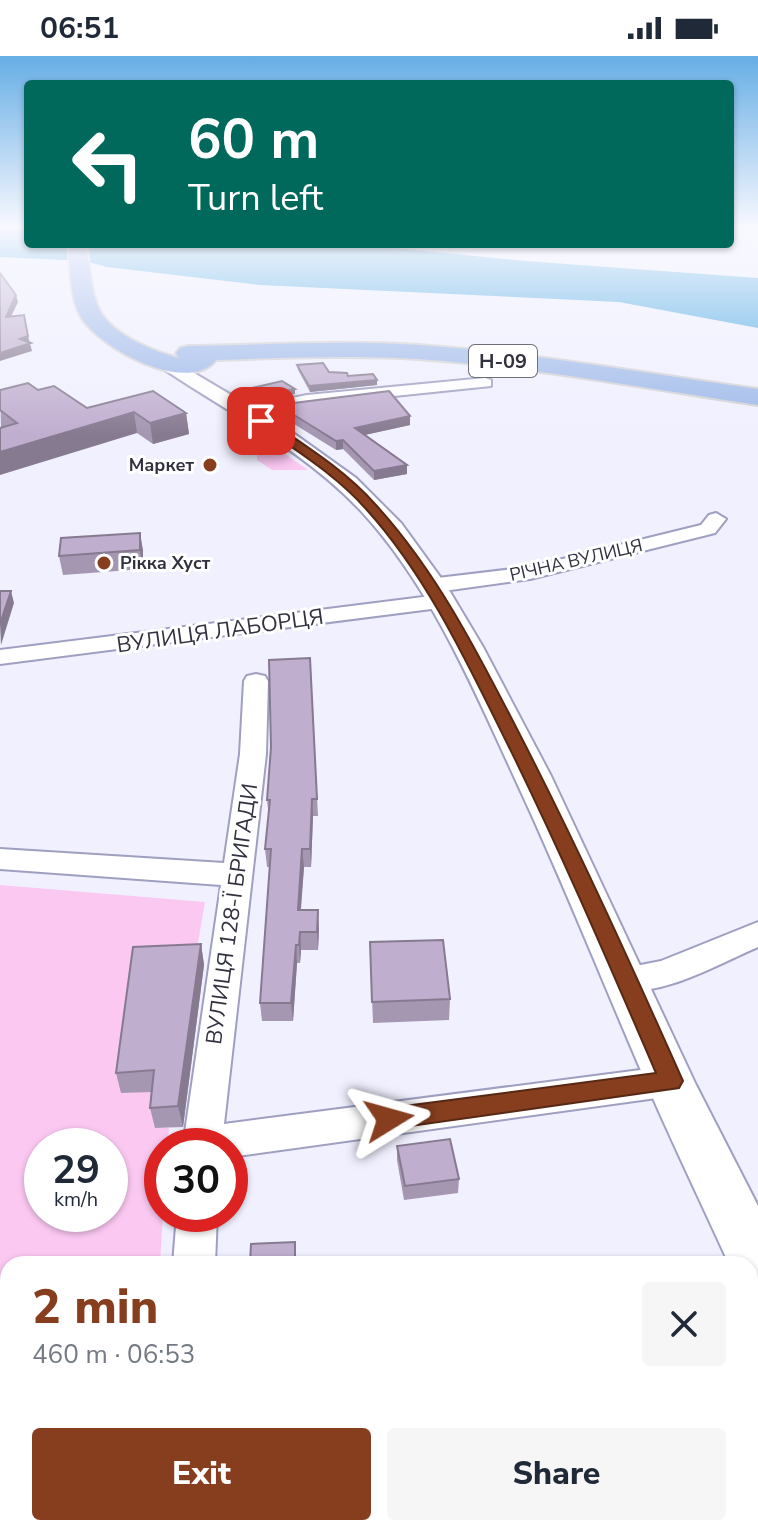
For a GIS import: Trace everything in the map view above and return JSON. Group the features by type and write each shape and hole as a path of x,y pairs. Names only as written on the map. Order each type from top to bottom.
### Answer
{"main road":[{"path":"87,297 93,318 103,328 134,347 185,363 247,412 336,472 386,524 434,594 480,671 570,850 671,1081 754,1256"},
{"name":"Н-09","path":"185,363 246,352 334,349 451,355 758,397"}],"street":[{"path":"247,412 307,400 485,383"},
{"name":"РІЧНА ВУЛИЦЯ","path":"434,594 708,529 716,519"},
{"name":"ВУЛИЦЯ ЛАБОРЦЯ","path":"0,657 104,647 434,594"},
{"name":"ВУЛИЦЯ 128-Ї БРИГАДИ","path":"204,1128 253,754 256,681"},
{"path":"0,859 236,875"},
{"path":"627,979 665,973 758,934"},
{"path":"248,1139 671,1081"},
{"path":"194,1256 196,1232"}],"shaded area":[{"path":"271,444 308,470 272,470 257,460 257,452"},
{"path":"0,885 205,902 194,966 121,1093 159,1091 155,1128 144,1128 144,1232 162,1232 160,1256 0,1256"}],"water":[{"path":"515,297 758,297 758,328 619,302"}],"building":[{"path":"0,297 15,297 6,317 24,315 28,336 20,339 31,343 0,353"},
{"path":"323,363 329,372 347,373 348,376 373,374 377,380 309,386 297,365"},
{"path":"282,381 295,389 262,395 252,388"},
{"path":"28,383 38,390 54,386 87,408 153,391 186,413 150,423 134,412 0,452 0,428 17,423 0,410 0,390"},
{"path":"389,391 410,416 355,428 407,465 374,471 343,440 336,441 278,405"},
{"path":"140,533 140,550 59,556 61,538"},
{"path":"0,591 11,591 0,624"},
{"path":"310,658 317,799 312,799 310,849 302,849 298,910 318,910 317,932 300,932 291,1003 260,1003 271,849 265,849 270,800 267,800 271,747 269,660"},
{"path":"443,940 450,999 372,1002 370,942"},
{"path":"201,944 178,1106 150,1108 154,1070 116,1073 133,947"},
{"path":"450,1139 459,1179 405,1186 397,1146"},
{"path":"295,1242 295,1256 250,1256 251,1244"}],"place":[{"name":"Маркет","path":"210,465"},
{"name":"Рікка Хуст","path":"104,563"}],"route":[{"path":"261,421 336,472 370,506 402,545 439,602 480,671 570,850 671,1081 389,1119"}]}
